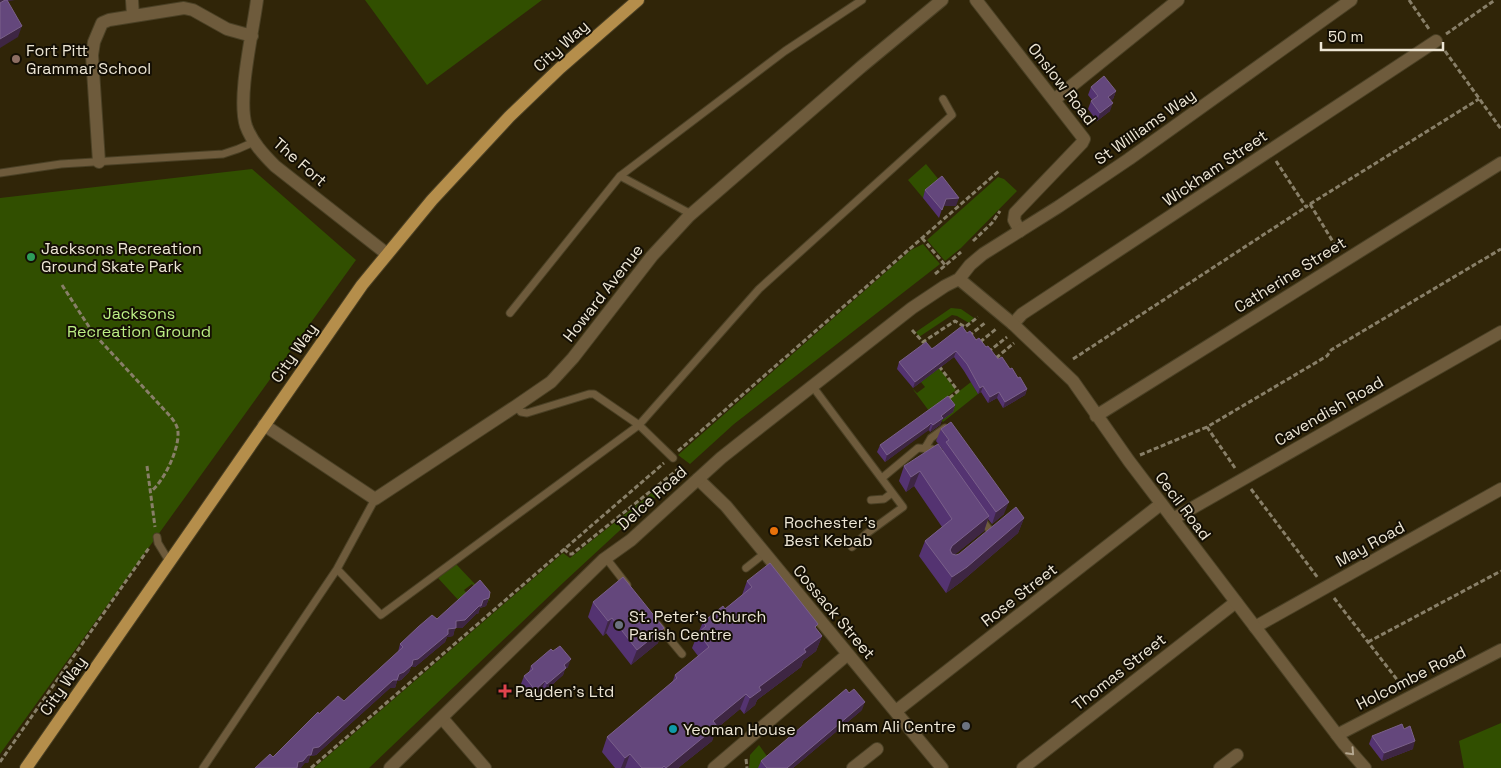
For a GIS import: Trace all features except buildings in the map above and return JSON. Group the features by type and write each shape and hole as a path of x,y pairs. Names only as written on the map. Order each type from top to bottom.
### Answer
{"main road":[{"name":"City Way","path":"26,768 357,292 387,254 432,200 509,117 560,68 638,0"}],"street":[{"path":"132,0 133,16"},
{"name":"The Fort","path":"257,0 243,106 246,126 254,142 282,172 387,254"},
{"name":"Howard Avenue","path":"375,499 543,388 559,374 652,256 691,214 838,86 942,0"},
{"name":"Onslow Road","path":"976,0 1084,140 1015,213 1014,220 1020,231"},
{"path":"1054,100 1163,5 1178,0"},
{"name":"St Williams Way","path":"959,279 974,261 1129,159 1351,0"},
{"path":"99,162 92,58 93,46 102,23 109,20 186,8 227,29 252,36"},
{"name":"Wickham Street","path":"1013,324 1022,314 1438,38"},
{"name":"Catherine Street","path":"1096,416 1501,163"},
{"name":"Cecil Road","path":"959,279 1013,324 1070,377 1096,416 1161,504 1364,768"},
{"name":"Delce Road","path":"390,768 606,558 640,532 750,435 912,308 959,279"},
{"name":"Cavendish Road","path":"1173,519 1501,332"},
{"path":"264,425 375,499"},
{"name":"Cossack Street","path":"698,479 718,497 942,768"},
{"name":"May Road","path":"1256,627 1501,489"},
{"name":"Rose Street","path":"896,711 1161,504"},
{"name":"Thomas Street","path":"1023,768 1236,602"},
{"name":"Holcombe Road","path":"1337,735 1501,650"},
{"path":"722,765 848,654"},
{"path":"442,718 485,768"},
{"path":"853,768 877,749"},
{"path":"1220,768 1237,755"}],"lane":[{"path":"510,313 620,176 784,51 862,0"},
{"path":"337,569 381,615 639,425 759,290 952,115 943,99"},
{"path":"0,173 57,164 223,154 254,142"},
{"path":"620,176 691,214"},
{"path":"813,387 903,507 866,534 852,547"},
{"path":"516,406 521,412 527,413 593,394 639,425 672,457"},
{"path":"926,448 930,438 944,428"},
{"path":"882,478 916,449 926,448 933,450 940,460"},
{"path":"871,500 884,499 892,493"},
{"path":"203,768 337,569 375,499"},
{"path":"977,512 991,532"},
{"path":"984,538 997,527"},
{"path":"156,536 169,561"},
{"path":"746,568 765,553"},
{"path":"606,558 632,592"},
{"path":"651,615 682,654"}],"path":[{"path":"1409,0 1438,38 1501,129"},
{"path":"1438,38 1495,0"},
{"path":"1073,359 1310,204 1479,99"},
{"path":"1276,161 1306,207"},
{"path":"311,768 672,457 1000,170"},
{"path":"1310,204 1339,252"},
{"path":"970,244 992,223 1001,209"},
{"path":"922,238 945,265 967,248"},
{"path":"1128,460 1207,427 1326,356 1331,350 1501,249"},
{"path":"62,285 93,333 170,416 177,427 176,450 157,487 150,492"},
{"path":"973,314 997,330 978,344"},
{"path":"912,330 924,342 955,321 965,327 978,317"},
{"path":"969,337 986,322"},
{"path":"909,334 915,326"},
{"path":"996,358 1015,344 1002,334"},
{"path":"988,353 1006,337"},
{"path":"937,364 958,391 946,400"},
{"path":"1207,427 1242,478 1410,697"},
{"path":"0,762 156,536 147,466"},
{"path":"564,549 569,554 572,554 677,470 685,476"},
{"path":"1368,642 1501,571"},
{"path":"747,754 747,768"}],"green space":[{"path":"365,0 542,0 427,85"},
{"path":"926,164 953,197 939,184 923,198 908,180"},
{"name":"Jacksons Recreation Ground","path":"252,169 356,260 0,754 0,198"},
{"path":"998,177 1004,179 1017,191 961,248 945,261 927,240"},
{"path":"923,244 940,264 734,424 690,464 678,455 911,250"},
{"path":"951,308 961,309 974,318 969,323 952,315 919,337 916,332"},
{"path":"939,368 956,390 929,411 912,388 917,393 925,387 921,382"},
{"path":"971,382 978,394 943,422 935,410"},
{"path":"668,480 671,483 369,768 314,768 563,553 570,558"},
{"path":"456,564 489,601 472,584 464,590 469,596 461,603 438,578"},
{"path":"1501,723 1501,768 1464,768 1459,741"},
{"path":"759,745 769,759 758,768 749,768 750,755"}],"place":[{"name":"Fort Pitt Grammar School","path":"16,59"},
{"name":"Jacksons Recreation Ground Skate Park","path":"31,257"},
{"name":"Rochester's Best Kebab","path":"774,531"},
{"name":"St. Peter's Church Parish Centre","path":"619,625"},
{"name":"Payden's Ltd","path":"505,691"},
{"name":"Imam Ali Centre","path":"966,726"},
{"name":"Yeoman House","path":"673,729"}]}
